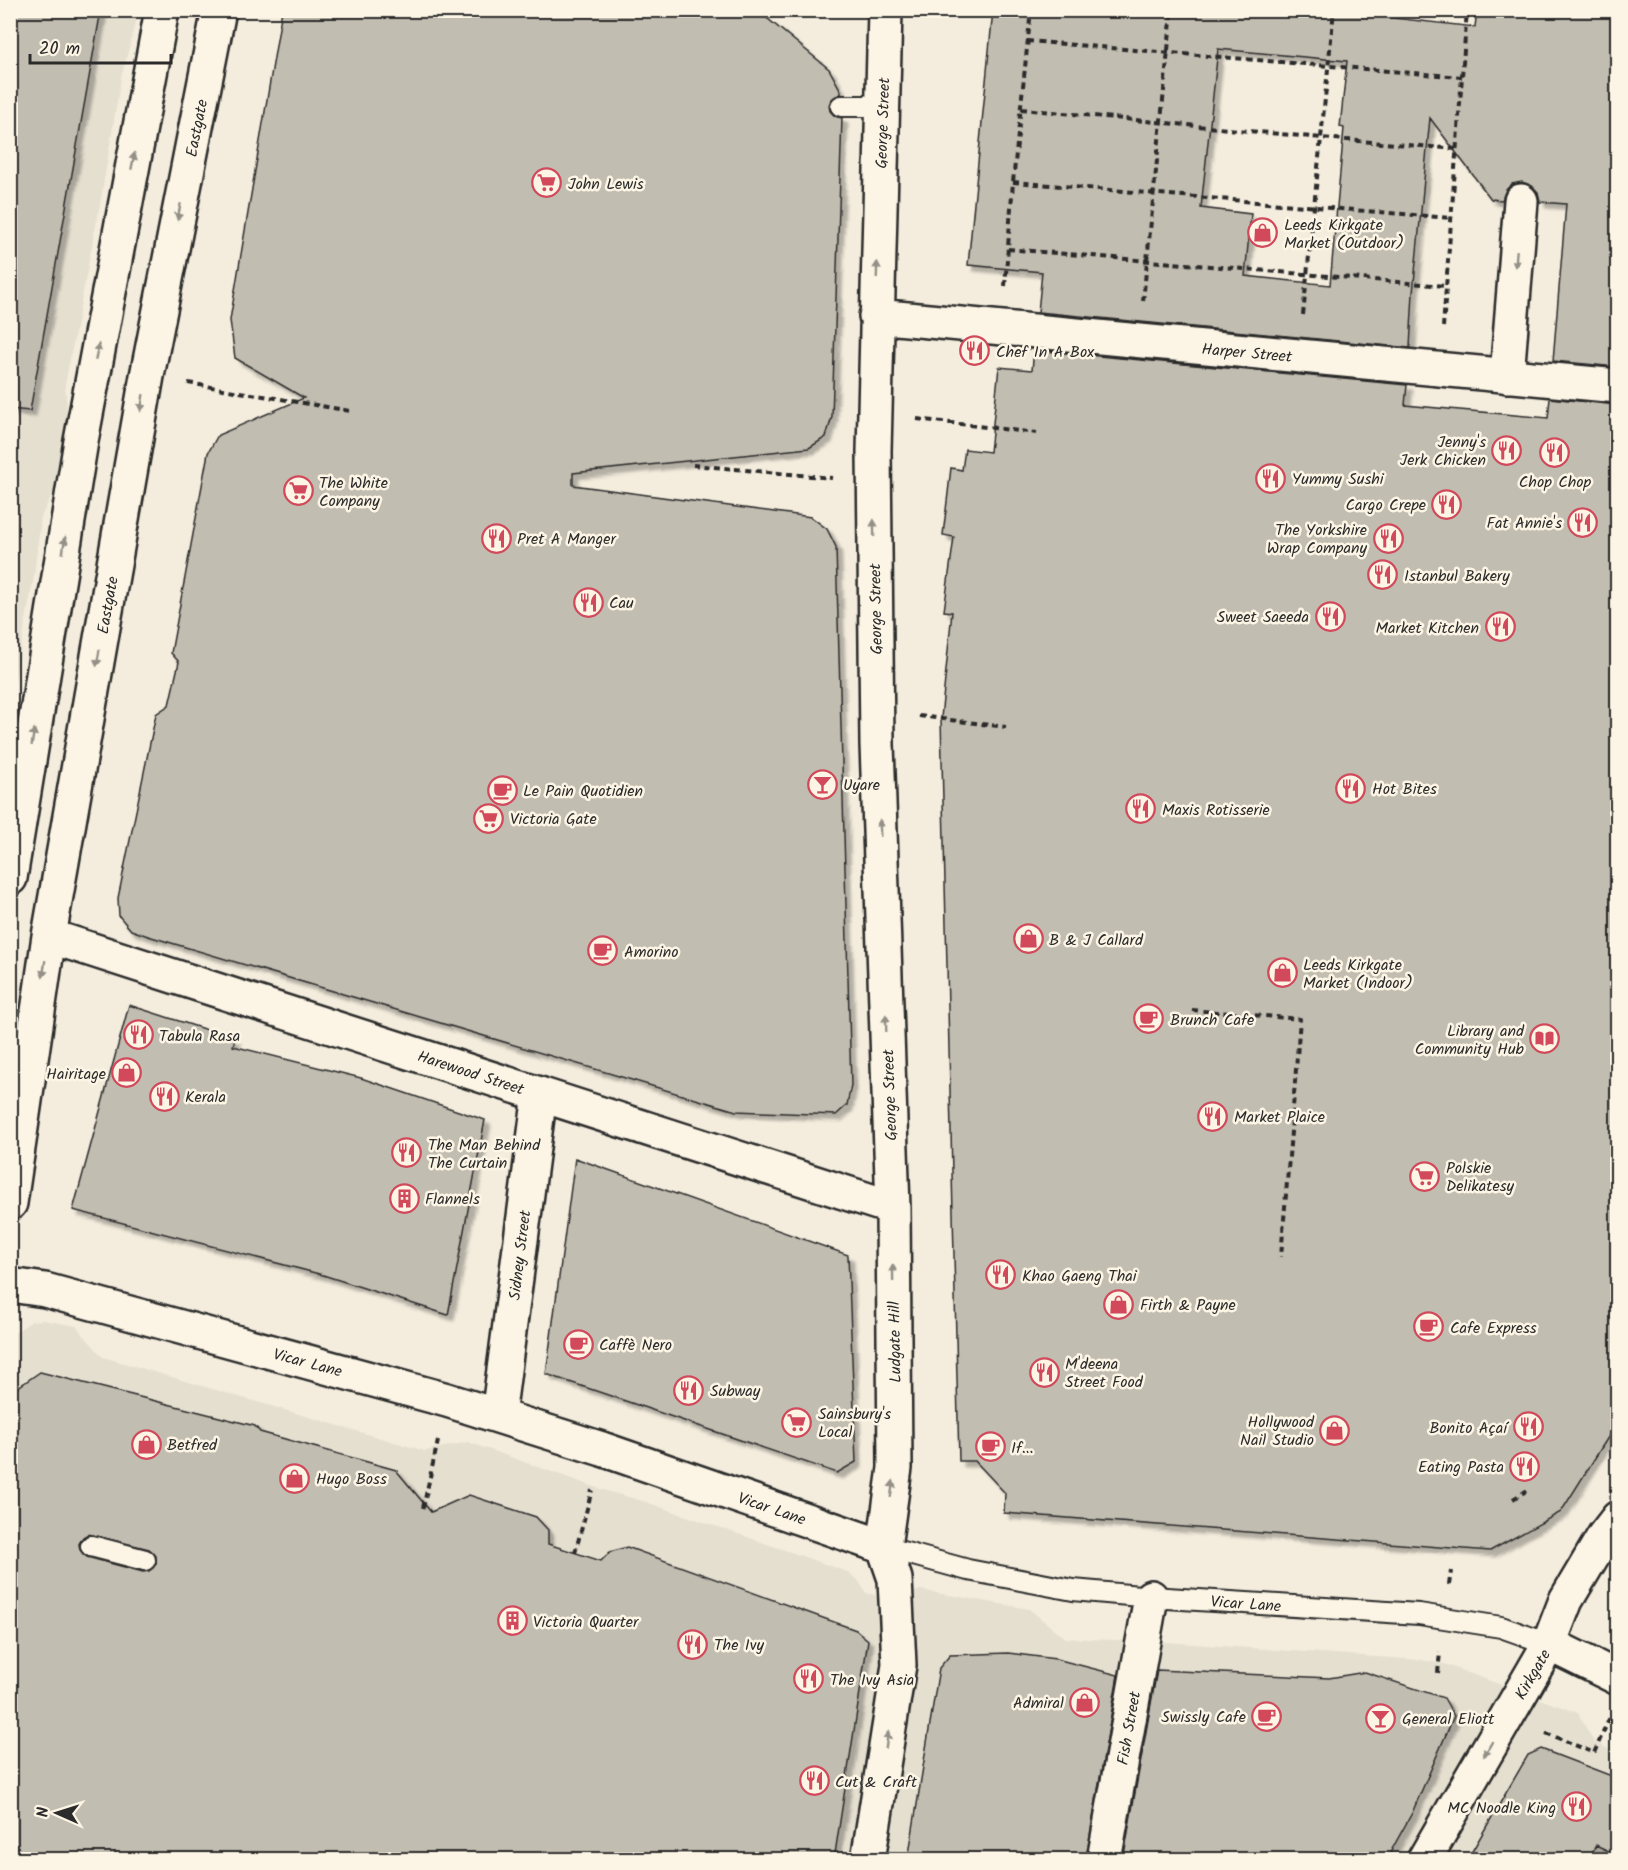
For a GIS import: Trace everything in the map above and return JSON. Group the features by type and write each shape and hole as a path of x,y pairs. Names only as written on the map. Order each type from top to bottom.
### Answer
{"street":[{"path":"10,878 81,441 162,10"},
{"name":"Eastgate","path":"10,1203 49,936 147,376 219,10"},
{"name":"George Street","path":"885,10 876,316 876,711 893,1208"},
{"path":"1506,376 1521,201"},
{"name":"Harper Street","path":"876,316 1617,386"},
{"name":"Harewood Street","path":"49,936 893,1208"},
{"name":"Sidney Street","path":"498,1416 540,1094"},
{"name":"Ludgate Hill","path":"884,1547 896,1468 893,1208"},
{"name":"Vicar Lane","path":"10,1285 45,1290 447,1400 602,1449 884,1547"},
{"name":"Kirkgate","path":"1424,1860 1549,1644 1566,1600 1617,1518"},
{"path":"868,1860 899,1665 895,1579 884,1547"},
{"name":"Fish Street","path":"1104,1860 1151,1597"},
{"path":"1549,1644 1617,1678"}],"lane":[{"path":"842,106 882,106"},
{"path":"91,1546 145,1560"},
{"name":"Vicar Lane","path":"884,1547 968,1570 1073,1590 1419,1614 1500,1627 1549,1644"}],"path":[{"path":"1001,328 1031,10"},
{"path":"1138,342 1172,10"},
{"path":"1299,357 1334,10"},
{"path":"1420,10 1467,13 1440,370"},
{"path":"1027,41 1462,77"},
{"path":"1021,109 1456,149"},
{"path":"1013,182 1450,218"},
{"path":"1008,249 1445,286"},
{"path":"147,376 350,411"},
{"path":"875,415 1037,433"},
{"path":"693,465 835,478"},
{"path":"876,711 1006,727"},
{"path":"1192,1010 1300,1019 1281,1257"},
{"path":"423,1508 447,1400"},
{"path":"575,1553 602,1449"},
{"path":"1513,1499 1526,1491"},
{"path":"1543,1731 1594,1753 1613,1710"}],"shaded area":[{"path":"11,11 139,11 121,78 101,199 65,385 68,421 61,476 41,517 34,576 11,702"},
{"path":"43,1320 76,1326 103,1357 425,1451 468,1442 845,1571 858,1580 866,1593 914,1604 915,1592 920,1590 1029,1609 1065,1638 1165,1642 1421,1660 1444,1664 1578,1713 1594,1742 1617,1753 1617,1859 11,1860 11,1335 32,1321"}],"building":[{"path":"10,10 101,10 30,411 10,409"},
{"name":"Victoria Gate","path":"282,10 757,10 829,69 841,91 841,94 831,100 829,105 830,111 835,116 842,118 832,417 826,437 809,448 573,473 573,485 811,517 827,529 836,547 851,1085 847,1105 836,1115 736,1111 148,936 131,930 119,916 118,898 156,714 169,705 179,662 171,653 208,453 218,435 304,398 235,358 230,320"},
{"path":"993,10 1320,10 1475,27 1477,10 1617,10 1617,367 1553,361 1566,204 1540,202 1538,192 1532,186 1522,182 1512,184 1506,190 1502,200 1491,199 1430,118 1410,348 1038,312 1042,272 968,265","holes":["1218,49 1347,61 1340,127 1344,128 1330,285 1245,276 1251,214 1201,208"]},
{"name":"Leeds Kirkgate Market (Indoor)","path":"1034,350 1407,385 1405,405 1548,418 1550,398 1617,405 1617,1423 1561,1512 1490,1551 1004,1513 1005,1493 975,1461 959,1461 941,718 952,612 944,611 954,537 943,535 951,468 962,470 965,449 990,452 999,367 1032,370"},
{"path":"129,1005 235,1039 233,1046 361,1078 485,1120 448,1315 323,1275 73,1210"},
{"path":"575,1158 848,1255 856,1462 837,1473 546,1374"},
{"name":"Victoria Quarter","path":"40,1372 255,1426 260,1432 396,1470 431,1512 469,1495 536,1517 548,1530 548,1544 601,1561 610,1552 627,1547 856,1630 868,1640 834,1860 10,1860 10,1407 14,1390","holes":["88,1534 149,1549 156,1556 156,1564 149,1571 143,1572 87,1557 80,1550 79,1544"]},
{"path":"1008,1653 1056,1659 1118,1675 1086,1860 908,1860 939,1668 950,1655"},
{"path":"1157,1670 1329,1678 1365,1672 1444,1698 1454,1716 1412,1813 1386,1860 1123,1860"},
{"path":"1541,1749 1617,1778 1617,1855 1596,1845 1589,1860 1467,1860 1528,1755"}],"place":[{"name":"John Lewis","path":"547,183"},
{"name":"Leeds Kirkgate Market (Outdoor)","path":"1263,233"},
{"name":"Chef In A Box","path":"975,351"},
{"name":"Jenny's Jerk Chicken","path":"1507,450"},
{"name":"Chop Chop","path":"1555,453"},
{"name":"Yummy Sushi","path":"1271,478"},
{"name":"The White Company","path":"298,491"},
{"name":"Cargo Crepe","path":"1447,504"},
{"name":"Fat Annie's","path":"1583,522"},
{"name":"Pret A Manger","path":"496,538"},
{"name":"The Yorkshire Wrap Company","path":"1388,538"},
{"name":"Istanbul Bakery","path":"1383,575"},
{"name":"Cau","path":"588,602"},
{"name":"Sweet Saeeda","path":"1330,616"},
{"name":"Market Kitchen","path":"1500,627"},
{"name":"Uyare","path":"822,784"},
{"name":"Hot Bites","path":"1351,788"},
{"name":"Le Pain Quotidien","path":"502,790"},
{"name":"Maxis Rotisserie","path":"1141,809"},
{"name":"Victoria Gate","path":"489,818"},
{"name":"B & J Callard","path":"1028,939"},
{"name":"Amorino","path":"603,951"},
{"name":"Leeds Kirkgate Market (Indoor)","path":"1282,973"},
{"name":"Brunch Cafe","path":"1149,1019"},
{"name":"Tabula Rasa","path":"138,1035"},
{"name":"Library and Community Hub","path":"1545,1039"},
{"name":"Hairitage","path":"127,1073"},
{"name":"Kerala","path":"164,1096"},
{"name":"Market Plaice","path":"1213,1116"},
{"name":"The Man Behind The Curtain","path":"407,1153"},
{"name":"Polskie Delikatesy","path":"1425,1176"},
{"name":"Flannels","path":"404,1198"},
{"name":"Khao Gaeng Thai","path":"1001,1275"},
{"name":"Firth & Payne","path":"1119,1304"},
{"name":"Cafe Express","path":"1429,1327"},
{"name":"Caffè Nero","path":"578,1344"},
{"name":"M'deena Street Food","path":"1044,1372"},
{"name":"Subway","path":"689,1390"},
{"name":"Sainsbury's Local","path":"797,1422"},
{"name":"Bonito Açaí","path":"1528,1427"},
{"name":"Hollywood Nail Studio","path":"1335,1430"},
{"name":"Betfred","path":"146,1444"},
{"name":"If...","path":"990,1447"},
{"name":"Eating Pasta","path":"1525,1466"},
{"name":"Hugo Boss","path":"295,1478"},
{"name":"Victoria Quarter","path":"512,1621"},
{"name":"The Ivy","path":"693,1644"},
{"name":"The Ivy Asia","path":"809,1679"},
{"name":"Admiral","path":"1085,1702"},
{"name":"Swissly Cafe","path":"1267,1716"},
{"name":"General Eliott","path":"1381,1718"},
{"name":"Cut & Craft","path":"814,1781"},
{"name":"MC Noodle King","path":"1577,1807"}]}
